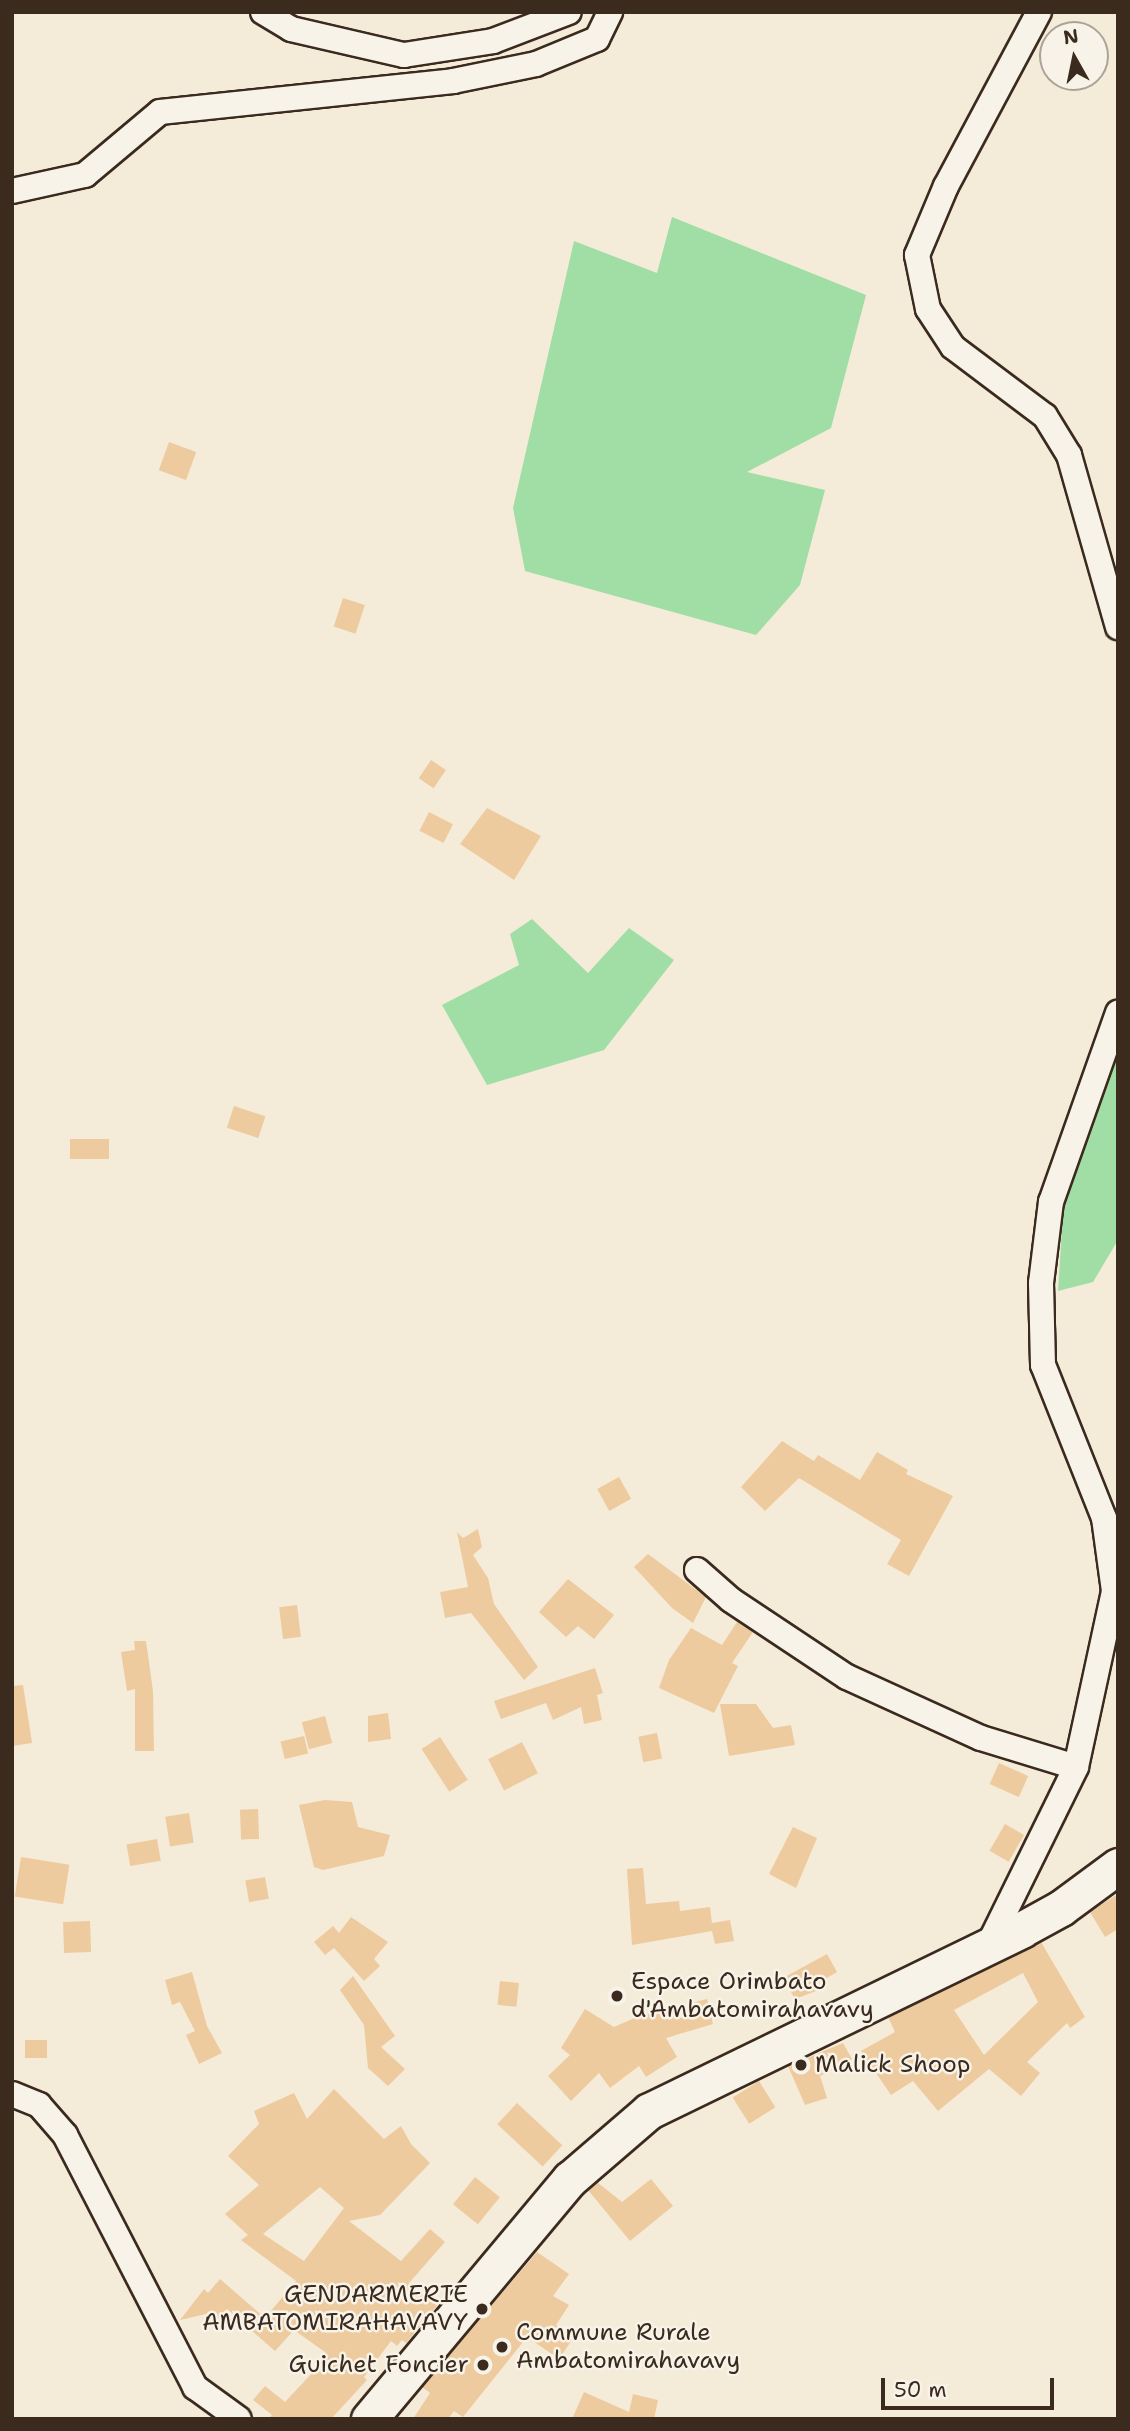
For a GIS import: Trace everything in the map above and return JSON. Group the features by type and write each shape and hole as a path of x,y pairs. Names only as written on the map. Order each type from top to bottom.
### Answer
{"main road":[{"path":"369,2419 543,2210 622,2131 649,2111 729,2069 988,1946 1061,1908 1118,1866"}],"street":[{"path":"263,12 291,29 404,55 494,41 569,12"},
{"path":"12,191 85,175 160,112 453,81 536,65 597,39 610,12"},
{"path":"1039,12 946,186 917,255 928,309 953,347 1045,416 1069,455 1118,627"},
{"path":"988,1946 1076,1767 1114,1591 1104,1518 1043,1366 1041,1283 1051,1202 1118,1013"},
{"path":"697,1570 731,1600 848,1677 981,1738 1076,1767"},
{"path":"12,2094 39,2105 65,2136 195,2387 239,2419"}],"green space":[{"path":"672,217 866,295 831,428 747,472 825,490 800,585 756,635 525,571 513,508 574,241 657,273"},
{"path":"532,919 588,973 629,928 674,960 604,1050 487,1085 442,1005 519,965 510,934"},
{"path":"1118,1051 1118,1240 1093,1282 1058,1291 1064,1199"}],"building":[{"path":"169,442 196,452 186,480 159,470"},
{"path":"343,598 365,605 356,634 334,627"},
{"path":"431,760 446,770 434,788 419,778"},
{"path":"487,808 541,836 514,880 460,844"},
{"path":"429,812 453,824 444,843 419,831"},
{"path":"234,1106 265,1116 258,1138 227,1128"},
{"path":"70,1139 109,1139 109,1159 70,1159"},
{"path":"782,1441 814,1461 818,1455 860,1480 877,1452 908,1470 906,1474 953,1496 909,1576 887,1564 901,1540 799,1478 765,1511 741,1487"},
{"path":"619,1477 631,1499 609,1511 597,1489"},
{"path":"478,1529 482,1547 473,1555 488,1578 494,1604 538,1667 524,1680 471,1613 445,1618 440,1592 468,1587 457,1532 463,1538"},
{"path":"648,1554 706,1597 693,1623 672,1608 634,1567"},
{"path":"568,1579 614,1615 594,1639 578,1626 566,1637 539,1612"},
{"path":"297,1605 301,1637 283,1639 279,1607"},
{"path":"737,1622 753,1632 732,1663 738,1666 714,1713 659,1688 669,1660 691,1628 722,1645"},
{"path":"134,1641 146,1641 153,1691 154,1751 135,1751 135,1689 127,1691 121,1652 135,1650"},
{"path":"595,1668 603,1693 597,1695 602,1720 584,1724 581,1707 553,1720 546,1703 501,1719 494,1701"},
{"path":"23,1685 32,1743 12,1746 12,1686"},
{"path":"720,1704 756,1704 773,1728 791,1725 795,1745 729,1756"},
{"path":"388,1713 391,1739 368,1742 368,1716"},
{"path":"325,1716 332,1743 309,1749 302,1722"},
{"path":"657,1733 662,1759 643,1762 638,1737"},
{"path":"304,1736 308,1754 285,1759 281,1741"},
{"path":"440,1737 468,1780 449,1792 422,1749"},
{"path":"522,1742 538,1773 504,1790 488,1759"},
{"path":"999,1763 1028,1776 1019,1797 990,1784"},
{"path":"325,1800 352,1802 358,1827 390,1835 384,1856 323,1870 314,1867 299,1805"},
{"path":"258,1809 259,1839 241,1840 240,1810"},
{"path":"189,1813 194,1843 170,1846 165,1817"},
{"path":"1005,1824 1024,1835 1009,1862 990,1851"},
{"path":"793,1827 817,1838 796,1888 769,1874"},
{"path":"157,1839 161,1861 130,1866 126,1844"},
{"path":"21,1857 69,1865 63,1904 15,1897"},
{"path":"643,1868 646,1904 679,1901 680,1911 710,1907 712,1923 730,1920 734,1941 715,1944 712,1931 632,1945 627,1869"},
{"path":"265,1877 269,1899 249,1902 245,1880"},
{"path":"1118,1894 1118,1929 1105,1937 1090,1912"},
{"path":"351,1917 388,1942 374,1959 380,1966 364,1981 334,1948 325,1955 314,1942 333,1926 339,1933"},
{"path":"90,1921 91,1952 64,1953 63,1922"},
{"path":"1041,1942 1085,2017 1070,2028 1067,2023 1027,2062 1040,2073 1021,2096 989,2069 938,2111 913,2081 891,2095 861,2051 895,2032 888,2017","holes":["1023,1973 1038,2002 984,2055 954,2010"]},
{"path":"827,1954 837,1972 813,1986 816,1991 795,1999 783,1978"},
{"path":"192,1972 207,2026 222,2053 199,2064 186,2035 195,2031 180,2002 172,2005 165,1980"},
{"path":"353,1976 395,2036 381,2047 405,2069 388,2086 368,2068 364,2025 340,1990"},
{"path":"500,1981 519,1983 516,2007 497,2005"},
{"path":"707,1999 713,2024 666,2038 677,2057 646,2077 639,2066 610,2088 599,2073 571,2101 548,2076 570,2055 561,2048 585,2009 614,2027 639,2016"},
{"path":"25,2040 47,2040 47,2058 25,2058"},
{"path":"843,2043 852,2059 820,2076 827,2098 805,2105 788,2066"},
{"path":"759,2081 775,2107 749,2124 733,2097"},
{"path":"334,2089 384,2139 401,2126 411,2144 430,2163 380,2215 349,2221 401,2261 430,2229 445,2242 409,2283 437,2306 406,2343 402,2340 397,2346 391,2341 364,2377 367,2380 331,2419 268,2419 272,2415 253,2400 265,2386 285,2402 327,2357 325,2352 294,2330 275,2351 227,2309 217,2319 210,2313 180,2320 204,2289 208,2293 220,2279 265,2318 296,2281 241,2240 248,2235 225,2214 259,2185 228,2156 259,2124 254,2111 294,2093 307,2119","holes":["320,2187 344,2208 304,2261 263,2234"]},
{"path":"517,2103 562,2145 543,2166 497,2124"},
{"path":"475,2177 500,2197 478,2224 453,2204"},
{"path":"651,2179 673,2206 630,2241 588,2190 597,2182 622,2202"},
{"path":"537,2252 569,2274 553,2296 569,2305 556,2325 574,2337 559,2359 527,2337 463,2417 454,2411 448,2419 413,2419 430,2393 422,2387"},
{"path":"584,2392 629,2412 633,2394 658,2400 654,2419 572,2419"}],"place":[{"name":"Espace Orimbato d'Ambatomirahavavy","path":"617,1996"},
{"name":"Malick Shoop","path":"801,2065"},
{"name":"GENDARMERIE AMBATOMIRAHAVAVY","path":"482,2309"},
{"name":"Commune Rurale Ambatomirahavavy","path":"502,2347"},
{"name":"Guichet Foncier","path":"483,2365"}]}
